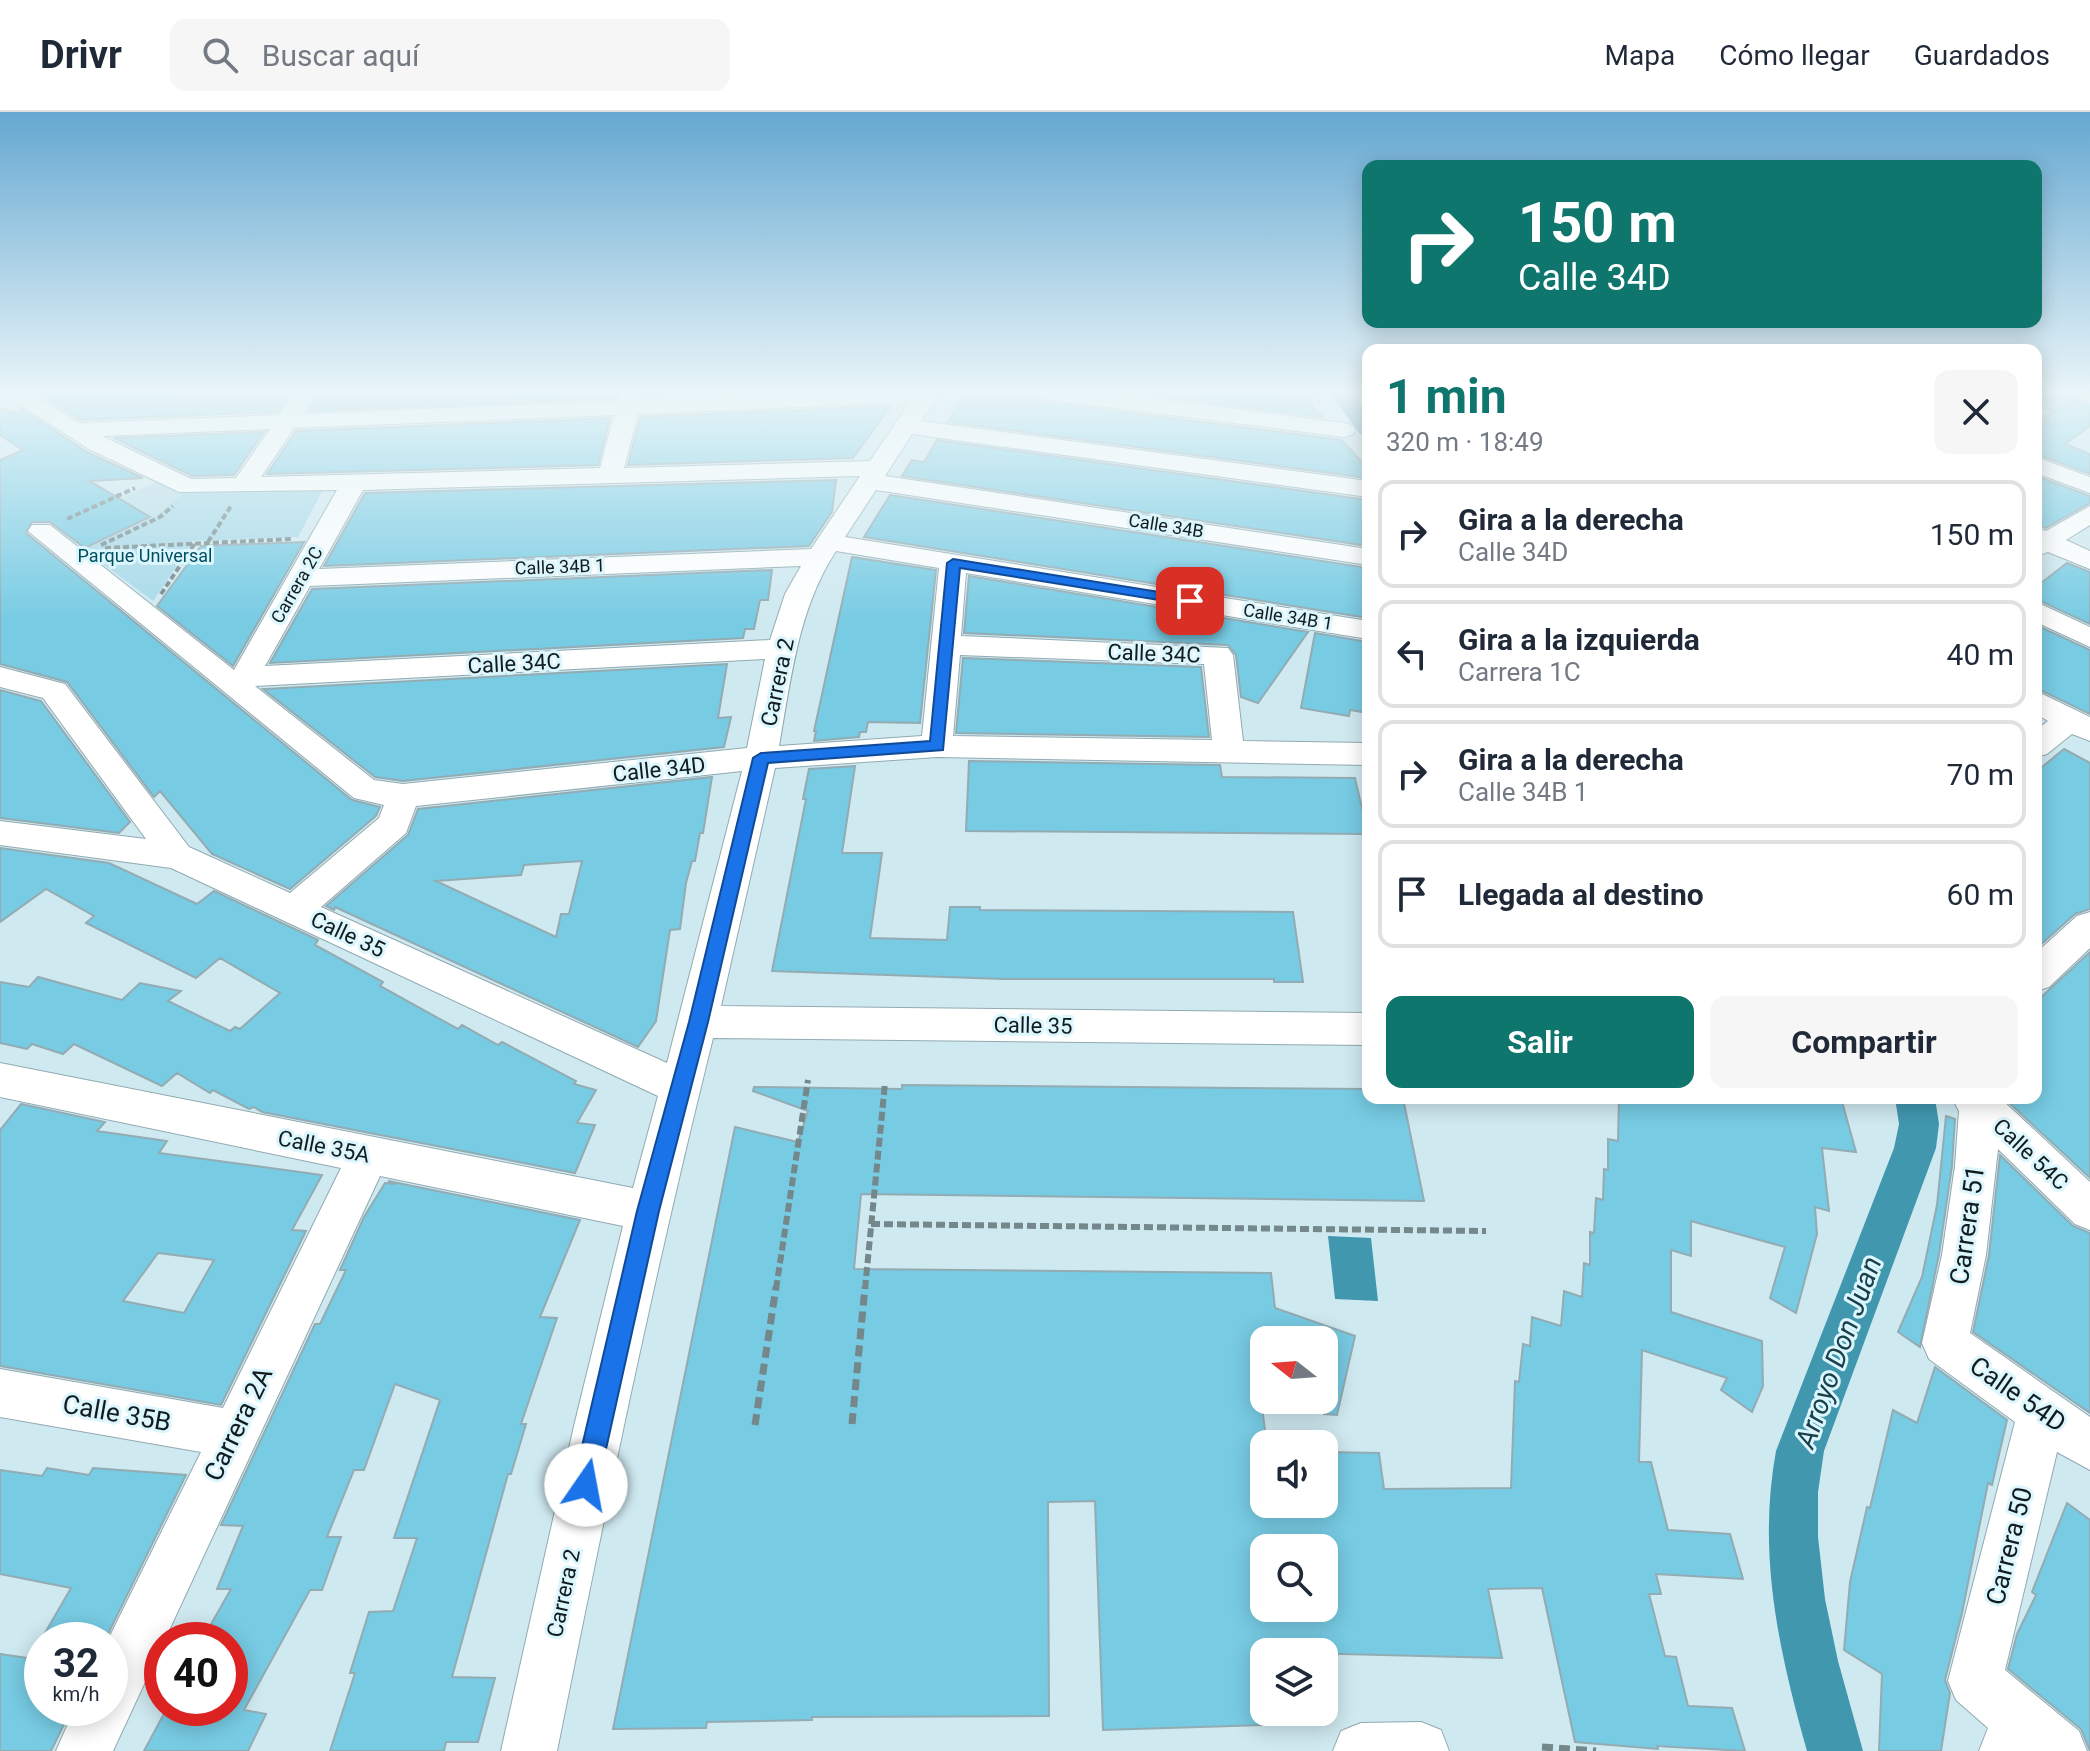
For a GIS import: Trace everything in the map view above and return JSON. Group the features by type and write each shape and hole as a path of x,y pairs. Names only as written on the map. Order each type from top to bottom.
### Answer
{"street":[{"name":"Calle 34B","path":"145,468 161,477 195,487 610,475 873,475 1362,556"},
{"path":"244,485 255,468"},
{"path":"610,475 612,468"},
{"name":"Carrera 2","path":"529,1751 598,1426 761,758 782,649 799,594 823,549 877,468"},
{"path":"1260,468 1362,488"},
{"path":"2047,468 2090,486"},
{"name":"Carrera 2C","path":"242,682 354,483"},
{"path":"2042,541 2090,514"},
{"name":"Calle 34D","path":"41,531 148,615 242,682 365,790 403,796 761,758 937,746 1362,754"},
{"path":"2042,543 2090,561"},
{"name":"Calle 34B 1","path":"301,578 823,549 953,563 1362,629"},
{"path":"937,746 953,563"},
{"path":"2042,614 2090,638"},
{"name":"Calle 34C","path":"946,645 1218,655 1229,751"},
{"name":"Calle 34C","path":"242,682 782,649"},
{"path":"0,677 54,691 177,856"},
{"path":"2042,704 2080,725"},
{"path":"2042,743 2080,725"},
{"path":"294,910 394,824 403,796"},
{"name":"Calle 35","path":"0,833 177,856 681,1088"},
{"path":"2042,970 2090,926"},
{"name":"Calle 35","path":"698,1022 1362,1029"},
{"name":"Calle 35A","path":"1,1082 648,1211"},
{"name":"Carrera 51","path":"1945,1343 1967,1253 1975,1195 1975,1104"},
{"name":"Calle 54C","path":"1977,1104 2090,1210"},
{"name":"Carrera 2A","path":"128,1657 369,1155"},
{"name":"Calle 54D","path":"1945,1343 2090,1446"},
{"name":"Calle 35B","path":"0,1393 233,1434"},
{"name":"Carrera 50","path":"2029,1740 1975,1681 2042,1412"},
{"path":"84,1751 96,1726"},
{"path":"1361,1751 1421,1750"}],"path":[{"path":"41,531 161,477"},
{"path":"208,542 244,485"},
{"path":"195,487 158,517 95,548 324,537"},
{"path":"148,615 195,543"},
{"path":"755,1425 808,1080"},
{"path":"852,1424 885,1083"},
{"path":"871,1224 1486,1231"},
{"path":"1542,1747 1596,1751"}],"shaded area":[{"path":"158,481 185,491 155,517 84,550 53,528"},
{"path":"1328,1236 1371,1238 1378,1301 1335,1299"}],"green space":[{"name":"Parque Universal","path":"325,486 298,537 193,541 153,601 84,550 155,517 185,491"}],"building":[{"path":"0,468 123,468 143,478 90,481 150,517 85,548 50,522 32,522 26,533 352,800 380,807 376,816 290,889 212,854 160,791 154,797 67,682 0,664"},
{"path":"177,468 239,468 234,475 192,476"},
{"path":"271,468 470,468 267,474"},
{"path":"907,468 1142,468 1362,499 1362,545 902,476"},
{"path":"1297,468 1362,468 1362,477"},
{"path":"2075,468 2090,468 2090,474"},
{"path":"2042,478 2090,496 2090,503 2046,528 2042,527"},
{"path":"836,480 832,512 809,546 324,566 365,493"},
{"path":"890,495 1362,567 1362,617 864,537"},
{"path":"304,542 233,666 157,606 201,546"},
{"path":"852,557 936,570 920,723 868,722 866,732 860,732 859,737 814,741 814,731"},
{"path":"2067,563 2090,572 2090,624 2042,602 2042,582"},
{"path":"772,570 768,600 760,600 754,629 745,629 743,638 270,663 312,589"},
{"path":"969,576 1308,632 1258,703 1241,697 1236,655 1228,645 964,633"},
{"path":"2042,628 2090,650 2090,714 2042,691"},
{"path":"1315,633 1362,641 1362,712 1350,710 1349,716 1301,708"},
{"path":"963,658 1201,667 1209,737 956,733"},
{"path":"727,664 718,718 731,717 724,747 403,781 375,777 263,689"},
{"path":"0,690 41,701 130,822 119,833 0,818"},
{"path":"2064,749 2090,763 2090,909 2075,914 2042,943 2042,767"},
{"path":"969,761 1220,765 1222,777 1355,778 1362,808 1362,834 966,831"},
{"path":"855,766 842,853 882,853 870,938 947,940 950,907 980,907 980,910 1293,912 1303,982 1274,982 1274,979 1003,979 772,971 806,799 803,799 809,769"},
{"path":"712,777 703,833 700,833 695,861 692,861 686,883 680,929 670,930 656,1021 638,1047 335,907 334,910 326,906 408,835 418,809","holes":["582,861 569,914 561,914 556,937 436,881 521,875 524,865"]},
{"path":"0,848 109,863 197,904 214,891 318,940 315,945 383,982 380,986 458,1029 462,1025 498,1045 502,1042 576,1081 574,1084 596,1090 577,1123 595,1125 575,1173 262,1112 254,1107 249,1109 213,1090 210,1093 177,1073 162,1086 74,1044 63,1054 32,1044 27,1049 0,1043 0,982 29,987 38,977 122,1000 140,983 181,991 168,1001 230,1031 235,1027 240,1029 280,993 220,958 196,978 86,923 94,916 46,889 0,922"},
{"path":"2090,952 2090,1178 2010,1104 2042,1104 2042,996"},
{"path":"902,1085 1362,1089 1362,1104 1404,1104 1424,1201 861,1194 854,1269 1271,1273 1275,1308 1326,1326 1250,1326 1250,1414 1263,1414 1265,1430 1250,1430 1250,1518 1338,1518 1338,1452 1379,1453 1384,1489 1511,1488 1515,1381 1519,1382 1523,1344 1530,1346 1532,1317 1561,1326 1564,1291 1582,1297 1584,1263 1590,1265 1590,1232 1594,1233 1596,1198 1603,1200 1604,1169 1608,1170 1608,1139 1618,1141 1619,1104 1843,1104 1856,1152 1822,1148 1829,1211 1815,1207 1817,1234 1796,1313 1770,1298 1785,1247 1691,1221 1691,1256 1671,1250 1671,1312 1762,1341 1763,1386 1752,1412 1721,1390 1727,1378 1642,1350 1639,1462 1651,1462 1668,1530 1730,1534 1743,1579 1656,1574 1661,1594 1649,1594 1665,1656 1676,1657 1688,1706 1732,1708 1745,1751 1657,1746 1658,1749 1575,1742 1542,1588 1488,1589 1502,1658 1338,1654 1338,1638 1250,1638 1250,1725 1103,1730 1095,1501 1048,1502 1049,1716 812,1717 812,1720 707,1722 706,1728 613,1729 735,1127 798,1142 808,1111 753,1091 754,1087 902,1089"},
{"path":"21,1104 105,1122 97,1131 167,1141 159,1153 322,1175 292,1230 306,1231 221,1405 0,1366 0,1130","holes":["158,1253 214,1260 184,1313 123,1301"]},
{"path":"1946,1116 1955,1119 1952,1166 1939,1254 1920,1347 1898,1332 1922,1277 1937,1205"},
{"path":"2000,1155 2073,1226 2090,1233 2090,1413 1973,1332 1989,1255"},
{"path":"388,1181 580,1220 540,1317 557,1318 521,1424 526,1424 511,1474 508,1474 452,1677 495,1678 478,1742 446,1742 444,1751 330,1751 355,1673 350,1673 369,1612 393,1611 417,1538 394,1538 440,1400 395,1384 364,1470 354,1470 327,1537 341,1537 322,1590 310,1590 248,1703 248,1622 212,1622 231,1589 217,1589 243,1526 221,1525 315,1324 320,1324 346,1270 340,1270 364,1217 385,1183 395,1184"},
{"path":"1338,1330 1355,1336 1338,1411"},
{"path":"1935,1367 2007,1420 1992,1485 1988,1483 1945,1680 1950,1693 1941,1751 1879,1751 1882,1674 1844,1650 1850,1582 1893,1410 1917,1423"},
{"path":"47,1468 89,1475 93,1468 186,1475 114,1622 51,1622 71,1588 0,1574 0,1470 42,1476"},
{"path":"2067,1503 2090,1520 2090,1751 2081,1729 2008,1669 2017,1634 2036,1595 2032,1592"},
{"path":"0,1654 24,1657 24,1726 63,1726 51,1751 0,1751"},
{"path":"248,1711 266,1714 248,1751 144,1751 157,1726 248,1726"}],"waterway":[{"name":"Arroyo Don Juan","path":"1835,1751 1818,1691 1799,1599 1793,1537 1793,1492 1800,1451 1915,1148 1919,1124 1916,1104"}],"route":[{"path":"586,1485 648,1211 698,1022 761,758 937,746 953,563 1190,601"}]}
